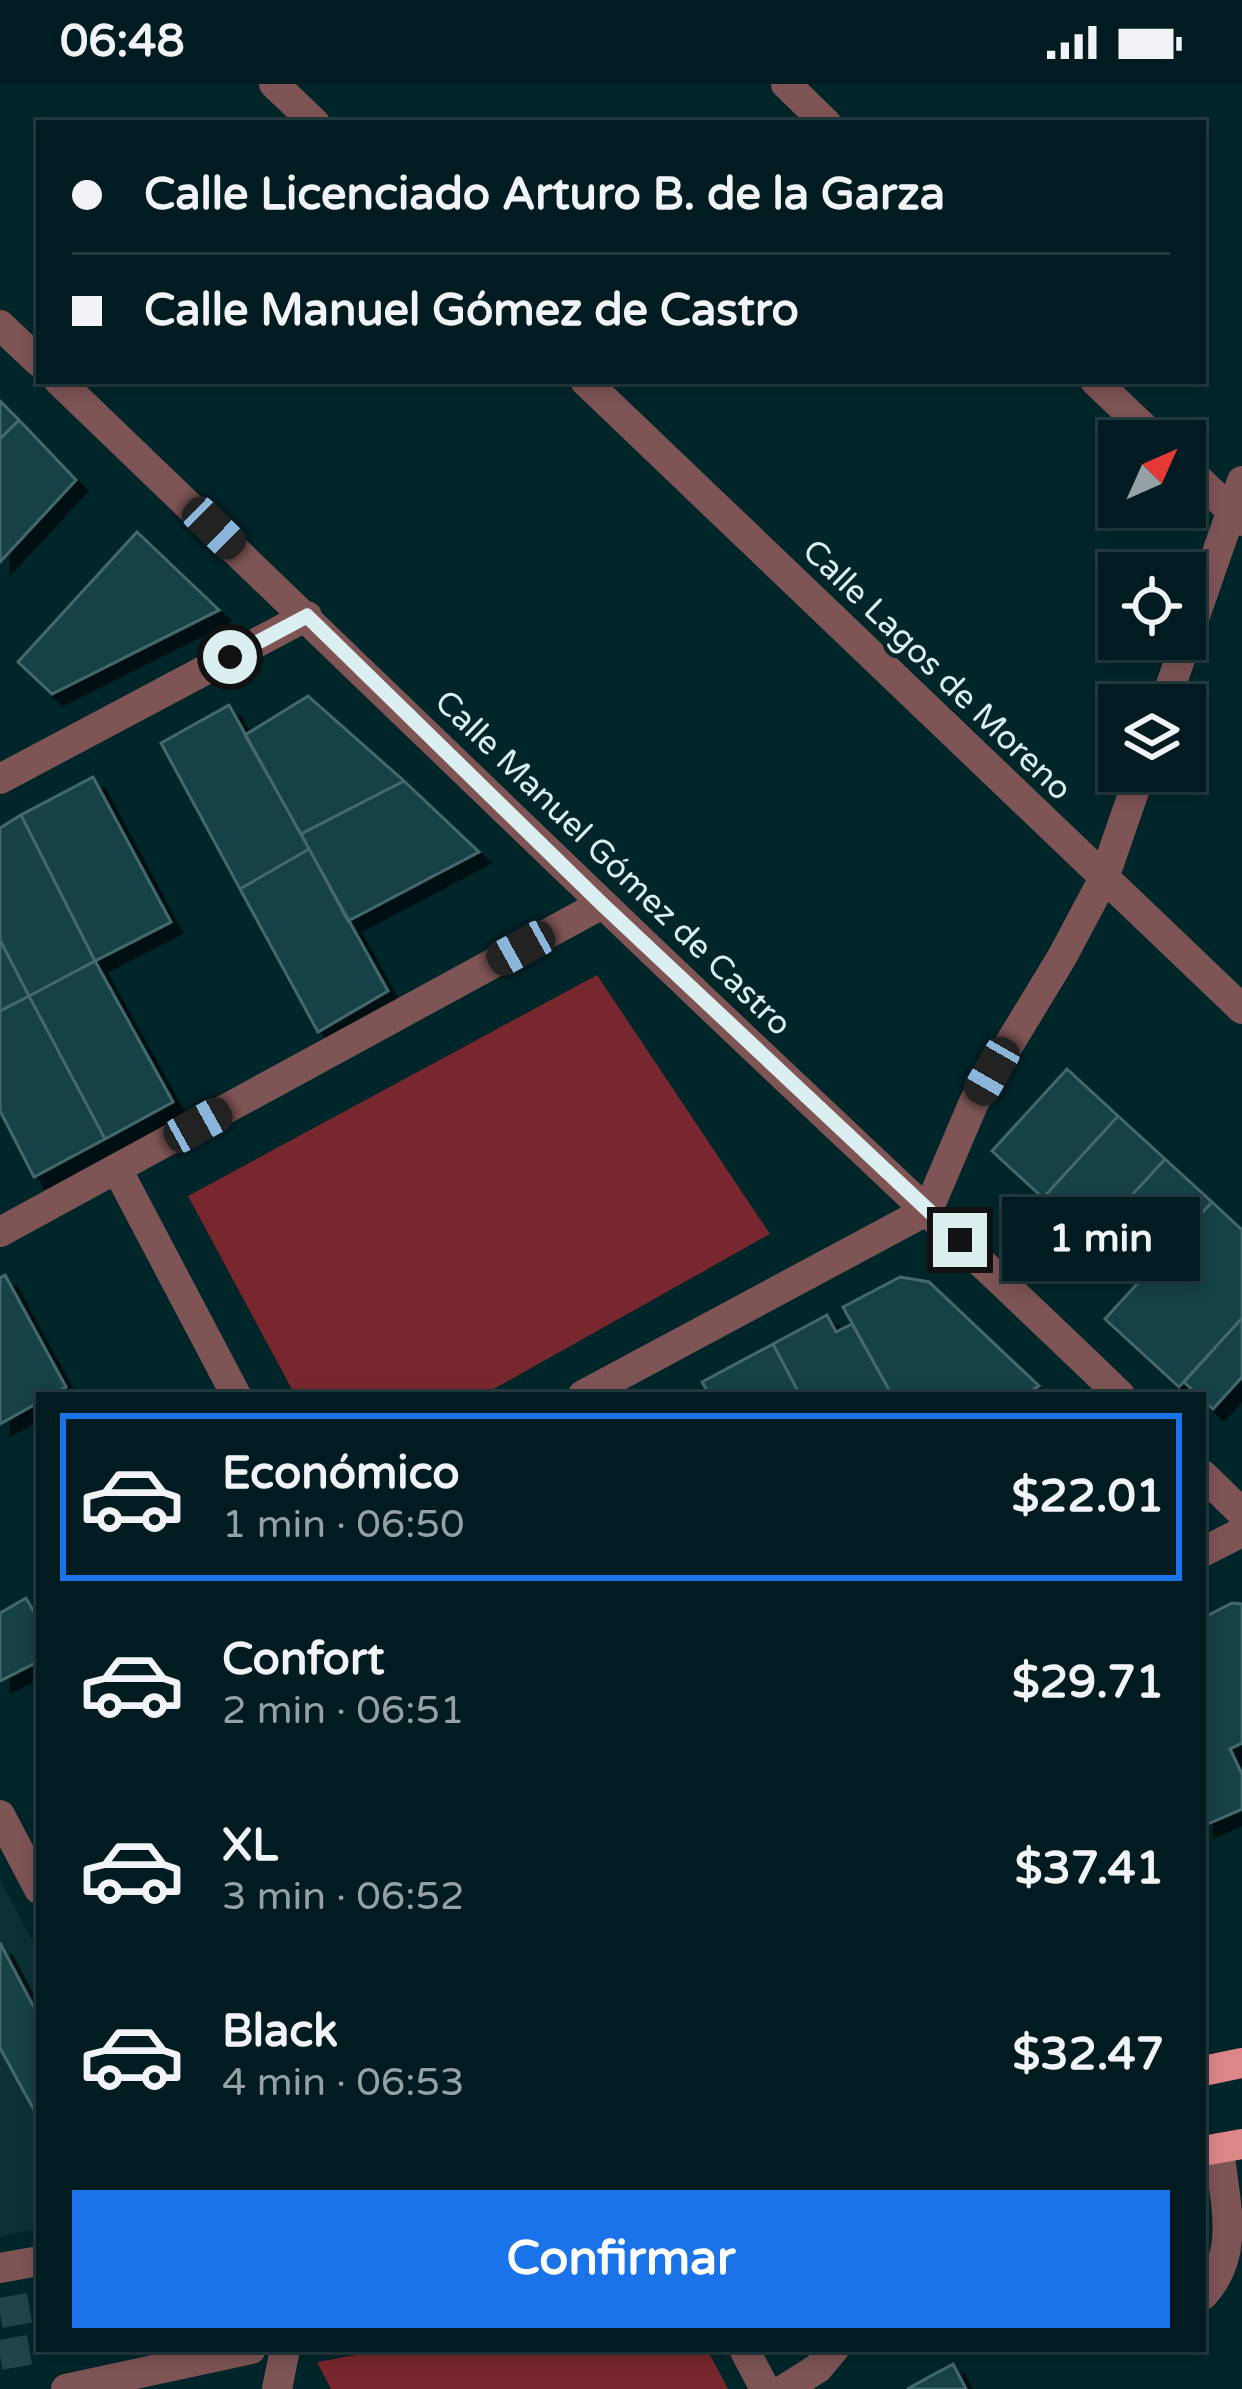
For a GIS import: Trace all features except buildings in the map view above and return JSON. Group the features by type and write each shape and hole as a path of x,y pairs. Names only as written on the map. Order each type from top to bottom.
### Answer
{"main road":[{"path":"1206,2070 1242,2063"}],"street":[{"path":"274,84 312,120"},
{"path":"786,84 823,120"},
{"path":"0,325 36,359"},
{"name":"Calle Manuel Gómez de Castro","path":"62,384 1117,1392"},
{"name":"Calle Lagos de Moreno","path":"588,384 1242,1009"},
{"path":"1099,384 1136,420"},
{"path":"1172,684 1237,516 1242,482"},
{"path":"1206,487 1237,516"},
{"path":"0,779 307,616"},
{"path":"589,1392 928,1210 974,1102 1104,878 1134,792"},
{"path":"0,1232 602,904"},
{"path":"117,1169 234,1392"},
{"path":"1206,1478 1242,1513"},
{"path":"1206,1550 1242,1532"},
{"path":"0,1815 36,1883"},
{"path":"1206,2292 1219,2278 1228,2246 1221,2148"},
{"path":"0,2268 36,2261"},
{"path":"66,2389 200,2374 245,2352"},
{"path":"277,2389 284,2352"},
{"path":"746,2352 764,2389"},
{"path":"785,2389 818,2368 831,2352"}],"shaded area":[{"path":"597,975 770,1234 488,1392 293,1392 188,1196"},
{"path":"0,1879 36,1947 36,2230 0,2236"},
{"path":"371,2352 709,2352 728,2389 331,2389 317,2362"}],"tunnel":[{"path":"0,2313 36,2307"},
{"path":"0,2355 36,2349"}],"route":[{"path":"230,657 307,616 602,904 960,1240"}]}
